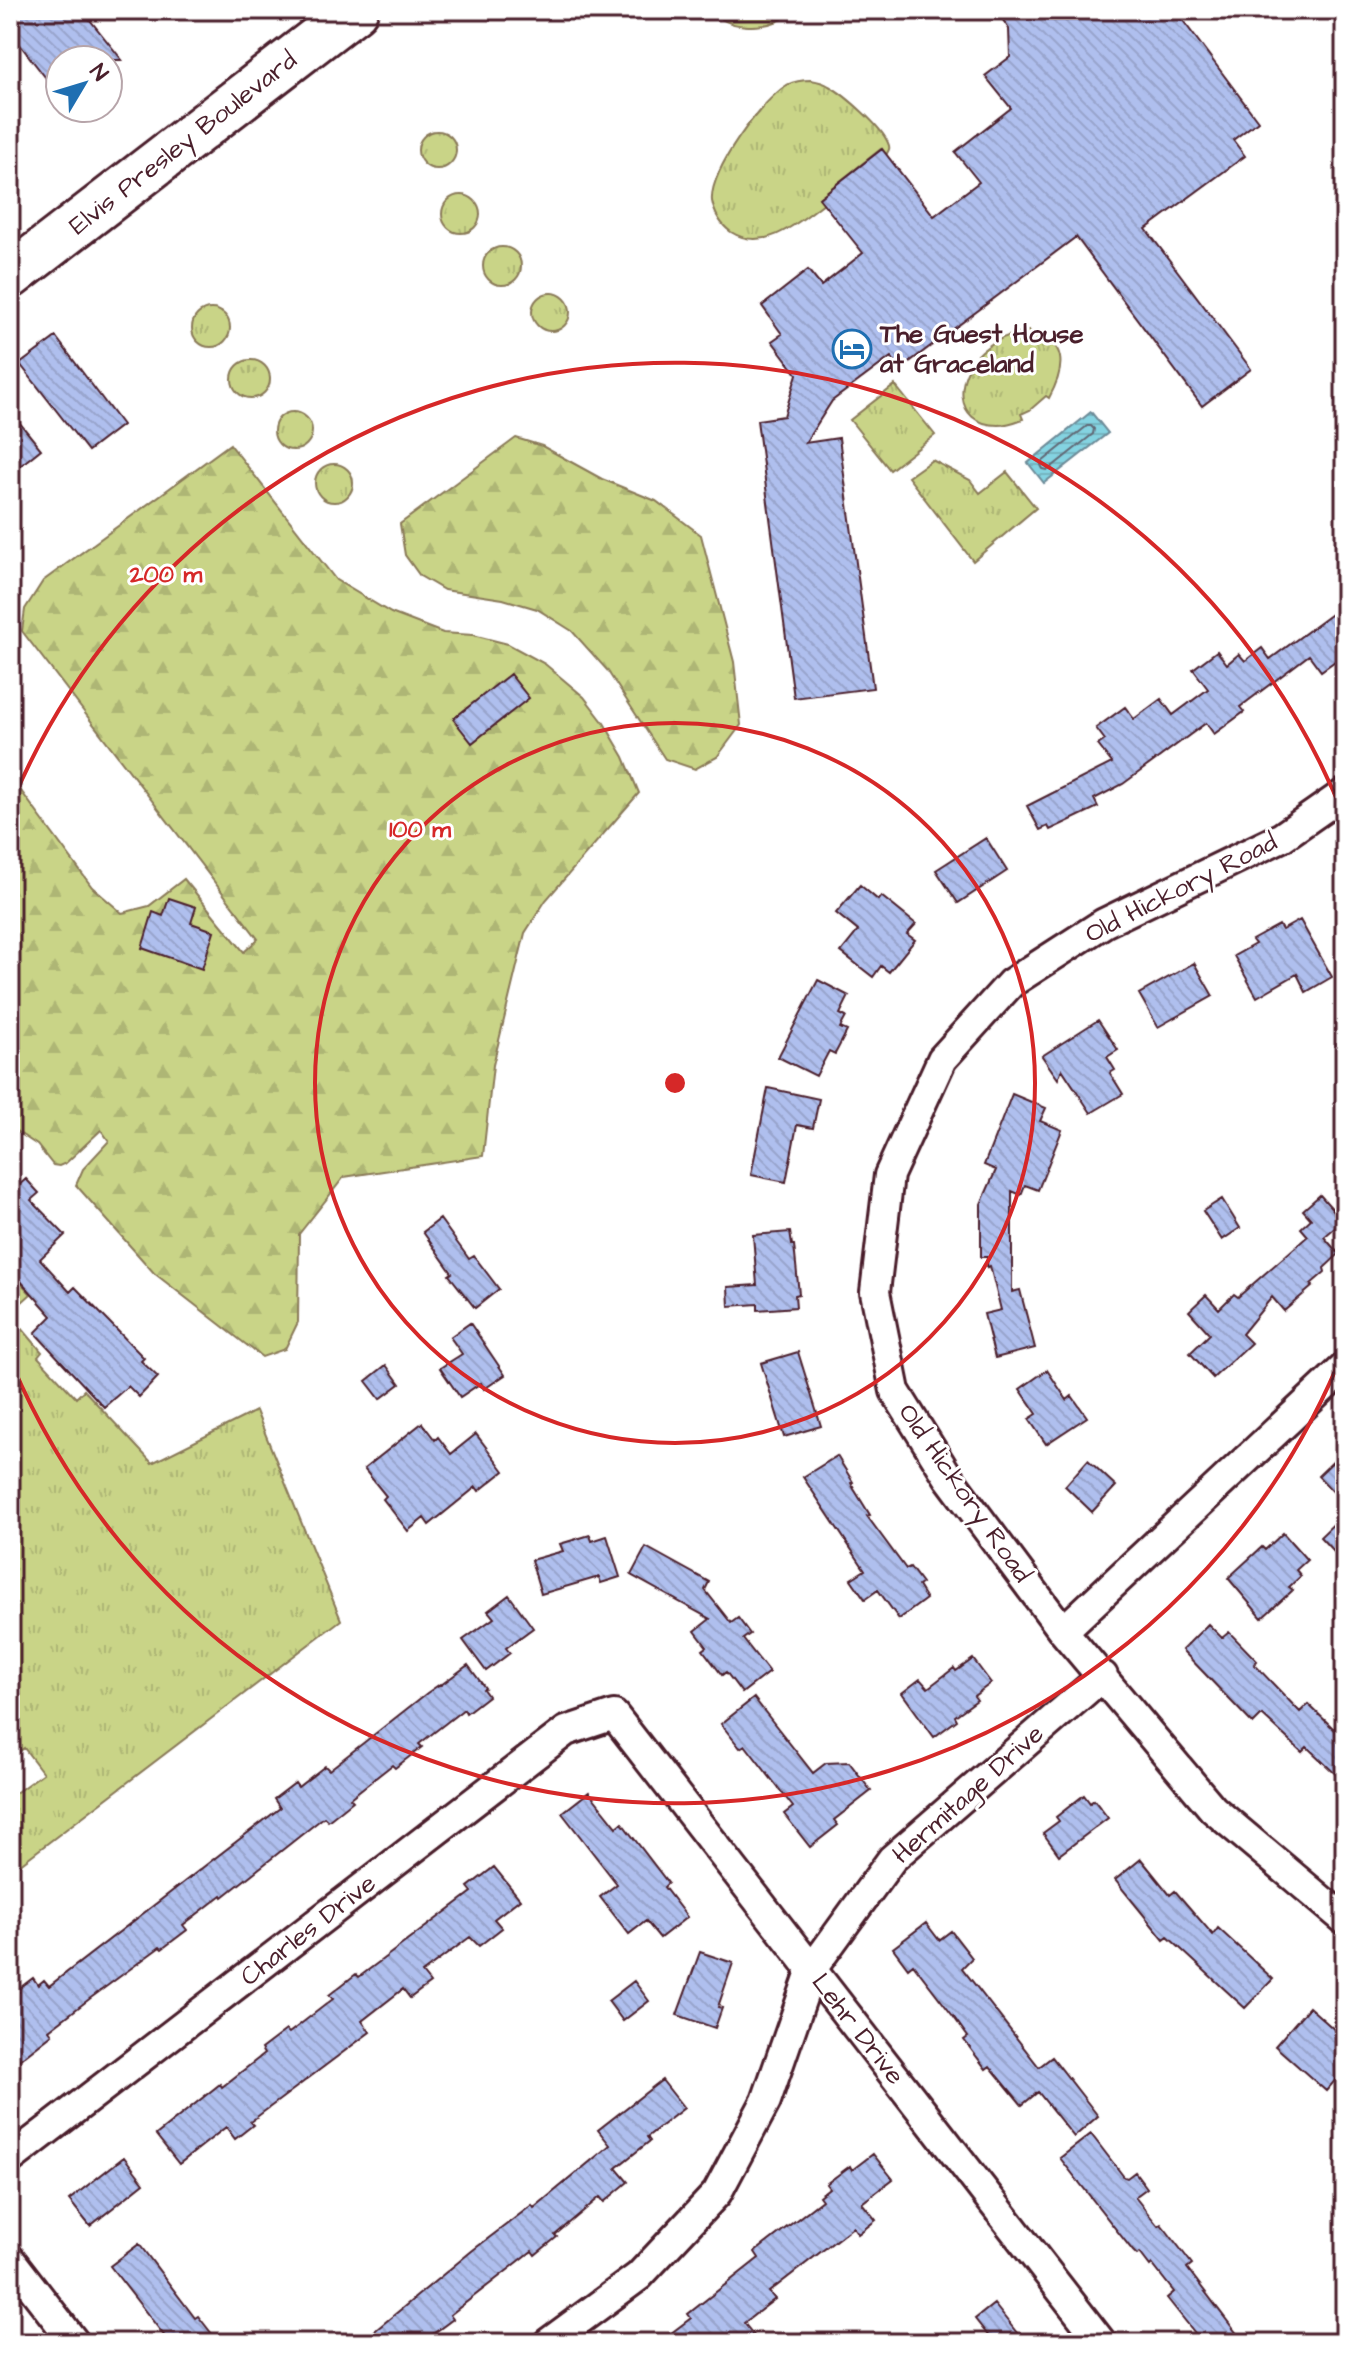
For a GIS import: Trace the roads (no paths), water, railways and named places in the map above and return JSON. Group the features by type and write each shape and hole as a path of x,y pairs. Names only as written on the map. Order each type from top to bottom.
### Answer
{"main road":[{"name":"Elvis Presley Boulevard","path":"10,276 355,10"}],"street":[{"name":"Old Hickory Road","path":"1345,793 1282,837 1104,923 1011,983 942,1059 889,1175 875,1292 895,1391 949,1478 1063,1631 1213,1809 1345,1920"},
{"path":"1063,1631 1345,1367"},
{"name":"Hermitage Drive","path":"548,2343 639,2276 717,2193 766,2101 812,1969 892,1859 1103,1676"},
{"name":"Lehr Drive","path":"614,1715 1102,2343"},
{"name":"Charles Drive","path":"10,2159 566,1731 614,1715"},
{"path":"10,2259 75,2343"}],"water":[{"path":"1091,412 1108,433 1044,483 1028,463"}],"place":[{"name":"The Guest House at Graceland","path":"852,349"}]}
